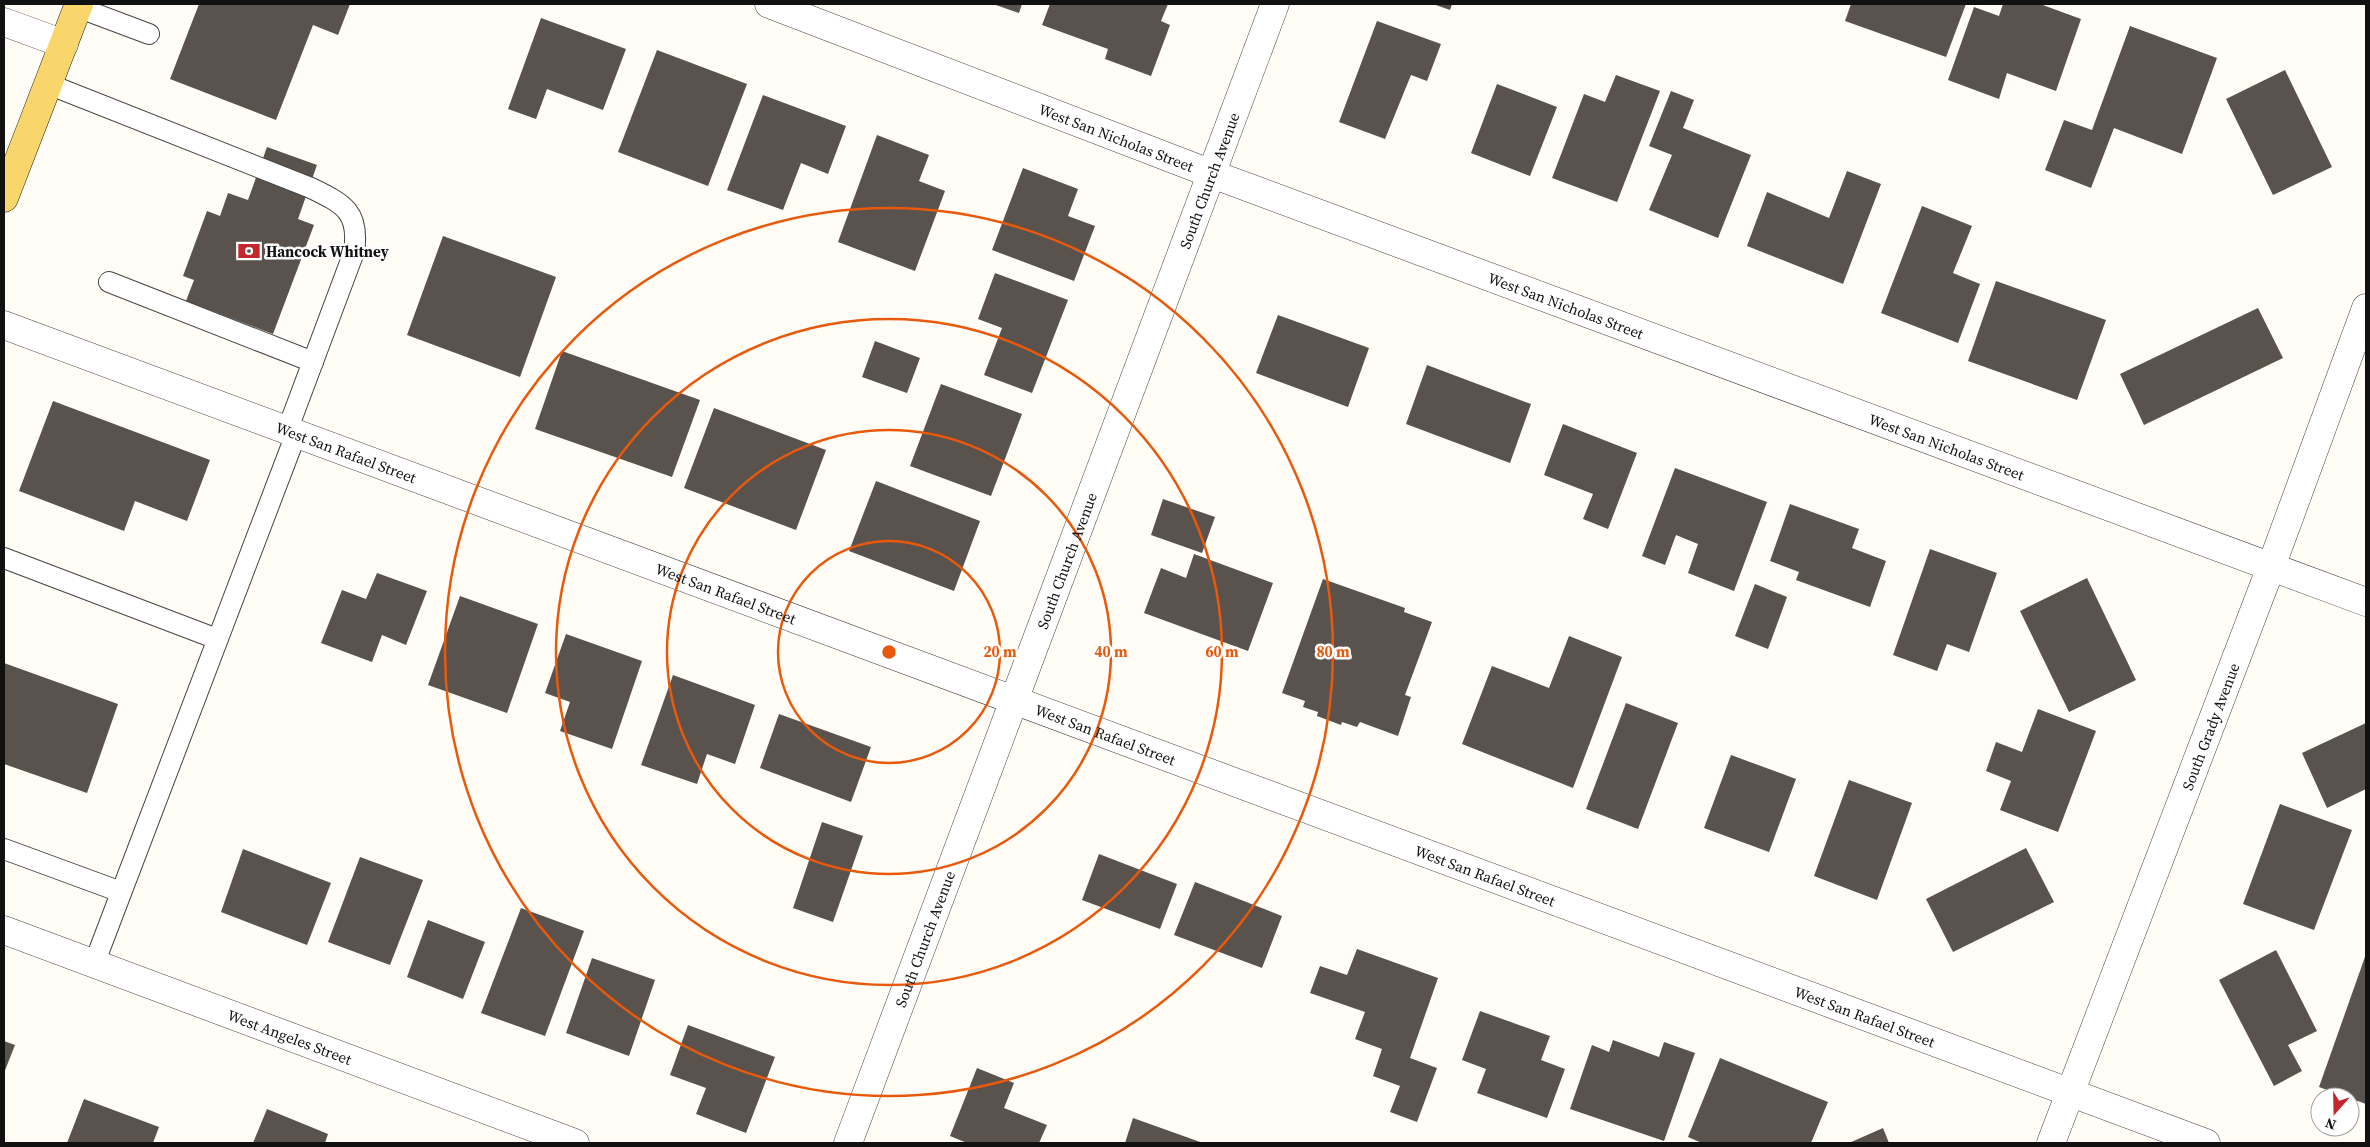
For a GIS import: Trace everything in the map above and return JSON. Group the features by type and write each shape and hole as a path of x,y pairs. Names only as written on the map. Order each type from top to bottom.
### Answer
{"main road":[{"path":"4,198 78,6"}],"street":[{"name":"West San Nicholas Street","path":"770,4 1212,174 2366,602"},
{"name":"South Church Avenue","path":"848,1143 1275,4"},
{"path":"4,22 64,44"},
{"name":"South Grady Avenue","path":"2051,1143 2271,566 2366,308"},
{"name":"West San Rafael Street","path":"4,325 2206,1143"},
{"name":"West Angeles Street","path":"4,930 574,1143"}],"lane":[{"path":"78,6 149,34"},
{"path":"48,84 311,188 340,203 349,212 355,222 357,236 354,252 313,362 292,433 218,639 94,964"},
{"path":"109,282 313,362"},
{"path":"4,558 218,639"},
{"path":"4,849 121,892"}],"building":[{"path":"199,4 350,4 338,35 313,25 276,120 170,79"},
{"path":"993,4 1022,4 1019,13"},
{"path":"1050,4 1168,4 1161,21 1170,25 1151,76 1105,59 1108,49 1042,25"},
{"path":"1433,4 1452,4 1450,10"},
{"path":"1851,4 1966,4 1946,57 1845,21"},
{"path":"2003,4 2040,4 2081,19 2056,91 2007,73 1999,99 1948,80 1974,7 1999,16"},
{"path":"541,18 626,49 603,110 547,89 536,119 508,109"},
{"path":"1377,21 1441,44 1427,81 1411,75 1385,139 1339,122"},
{"path":"2130,26 2217,58 2182,154 2114,128 2091,188 2045,170 2064,120 2092,130"},
{"path":"657,50 747,84 708,186 618,152"},
{"path":"2285,70 2332,167 2273,195 2226,99"},
{"path":"1616,75 1660,91 1617,202 1552,178 1584,94 1605,102"},
{"path":"1497,84 1557,107 1530,176 1471,153"},
{"path":"1671,91 1694,100 1683,128 1751,155 1718,238 1649,210 1672,155 1649,146"},
{"path":"763,95 846,126 828,174 801,163 783,210 727,190"},
{"path":"877,135 929,155 919,181 945,191 915,271 838,242"},
{"name":"Hancock Whitney","path":"267,147 317,165 298,219 314,225 273,334 186,301 194,280 183,276 207,211 220,216 228,193 248,200"},
{"path":"1023,168 1078,189 1068,216 1095,226 1074,281 992,250"},
{"path":"1847,171 1881,184 1843,284 1747,246 1767,192 1829,218"},
{"path":"1922,206 1972,226 1953,273 1980,284 1958,343 1881,313"},
{"path":"443,236 556,277 520,377 407,335"},
{"path":"995,273 1068,300 1032,393 984,375 1002,328 978,319"},
{"path":"1996,281 2106,320 2077,400 1968,361"},
{"path":"2258,308 2283,358 2144,425 2120,374"},
{"path":"1278,315 1369,348 1348,407 1256,373"},
{"path":"875,341 920,358 907,393 862,377"},
{"path":"562,351 700,400 672,477 535,429"},
{"path":"1427,365 1531,404 1510,463 1406,424"},
{"path":"941,384 1022,414 991,496 910,466"},
{"path":"53,401 210,460 187,521 135,501 124,531 19,491"},
{"path":"714,408 826,450 796,530 684,488"},
{"path":"1563,424 1637,453 1608,529 1583,519 1593,494 1544,475"},
{"path":"1675,468 1767,502 1734,591 1688,573 1698,544 1676,535 1665,565 1642,556"},
{"path":"876,481 980,521 954,591 849,551"},
{"path":"1163,499 1215,517 1202,553 1151,535"},
{"path":"1790,504 1859,529 1852,548 1886,561 1870,607 1796,580 1799,572 1770,561"},
{"path":"1930,549 1997,573 1969,652 1947,644 1937,671 1893,655"},
{"path":"1194,554 1273,583 1248,651 1144,613 1161,568 1186,578"},
{"path":"377,573 427,591 406,645 382,635 372,662 321,643 342,590 366,599"},
{"path":"2087,578 2136,680 2069,712 2020,611"},
{"path":"1323,579 1405,608 1404,612 1432,622 1405,695 1411,697 1398,736 1360,722 1357,727 1342,722 1341,725 1317,716 1318,712 1303,707 1305,701 1282,693"},
{"path":"1755,584 1787,597 1768,649 1735,636"},
{"path":"460,596 538,624 507,713 428,685"},
{"path":"566,634 642,661 612,749 560,731 570,702 545,693"},
{"path":"1569,636 1622,657 1573,788 1462,744 1492,666 1549,688"},
{"path":"4,663 118,704 87,793 4,764"},
{"path":"673,675 755,705 735,764 707,754 697,784 641,765"},
{"path":"1626,703 1678,723 1638,829 1586,809"},
{"path":"2038,709 2096,731 2058,832 2000,810 2011,781 1986,771 1996,742 2022,752"},
{"path":"779,714 871,747 851,802 760,768"},
{"path":"2366,723 2366,789 2327,808 2302,753"},
{"path":"1731,755 1796,779 1769,852 1704,828"},
{"path":"1849,780 1912,803 1877,900 1814,876"},
{"path":"2280,804 2352,830 2314,930 2243,904"},
{"path":"822,822 863,836 833,922 793,908"},
{"path":"2026,848 2054,902 1953,952 1926,899"},
{"path":"243,849 331,883 307,945 221,912"},
{"path":"1099,854 1177,884 1160,929 1082,900"},
{"path":"360,857 423,880 390,965 328,942"},
{"path":"1195,882 1282,916 1262,968 1174,935"},
{"path":"521,908 584,931 545,1036 481,1013"},
{"path":"428,920 485,942 463,999 407,977"},
{"path":"1357,949 1438,978 1410,1058 1437,1068 1417,1122 1390,1112 1400,1086 1373,1076 1382,1049 1355,1039 1365,1012 1310,993 1320,966 1347,975"},
{"path":"2276,950 2317,1031 2288,1045 2302,1071 2274,1086 2219,980"},
{"path":"2366,954 2366,1104 2360,1102 2360,1087 2319,1087"},
{"path":"592,958 655,980 629,1056 566,1033"},
{"path":"1480,1011 1550,1036 1541,1060 1565,1069 1547,1118 1477,1093 1486,1069 1462,1060"},
{"path":"688,1025 775,1057 746,1133 696,1114 706,1088 670,1075"},
{"path":"1613,1040 1659,1057 1664,1042 1695,1053 1664,1141 1570,1109 1592,1045 1609,1052"},
{"path":"4,1041 15,1045 4,1073"},
{"path":"1720,1058 1828,1102 1811,1143 1702,1143 1688,1137"},
{"path":"977,1068 1014,1083 1004,1108 1047,1125 1039,1143 967,1143 950,1136"},
{"path":"84,1099 159,1127 153,1143 67,1143"},
{"path":"267,1109 328,1134 325,1143 253,1143"},
{"path":"1133,1118 1203,1143 1125,1143"},
{"path":"1883,1128 1889,1143 1849,1143"}],"place":[{"name":"Hancock Whitney","path":"249,251"}]}
